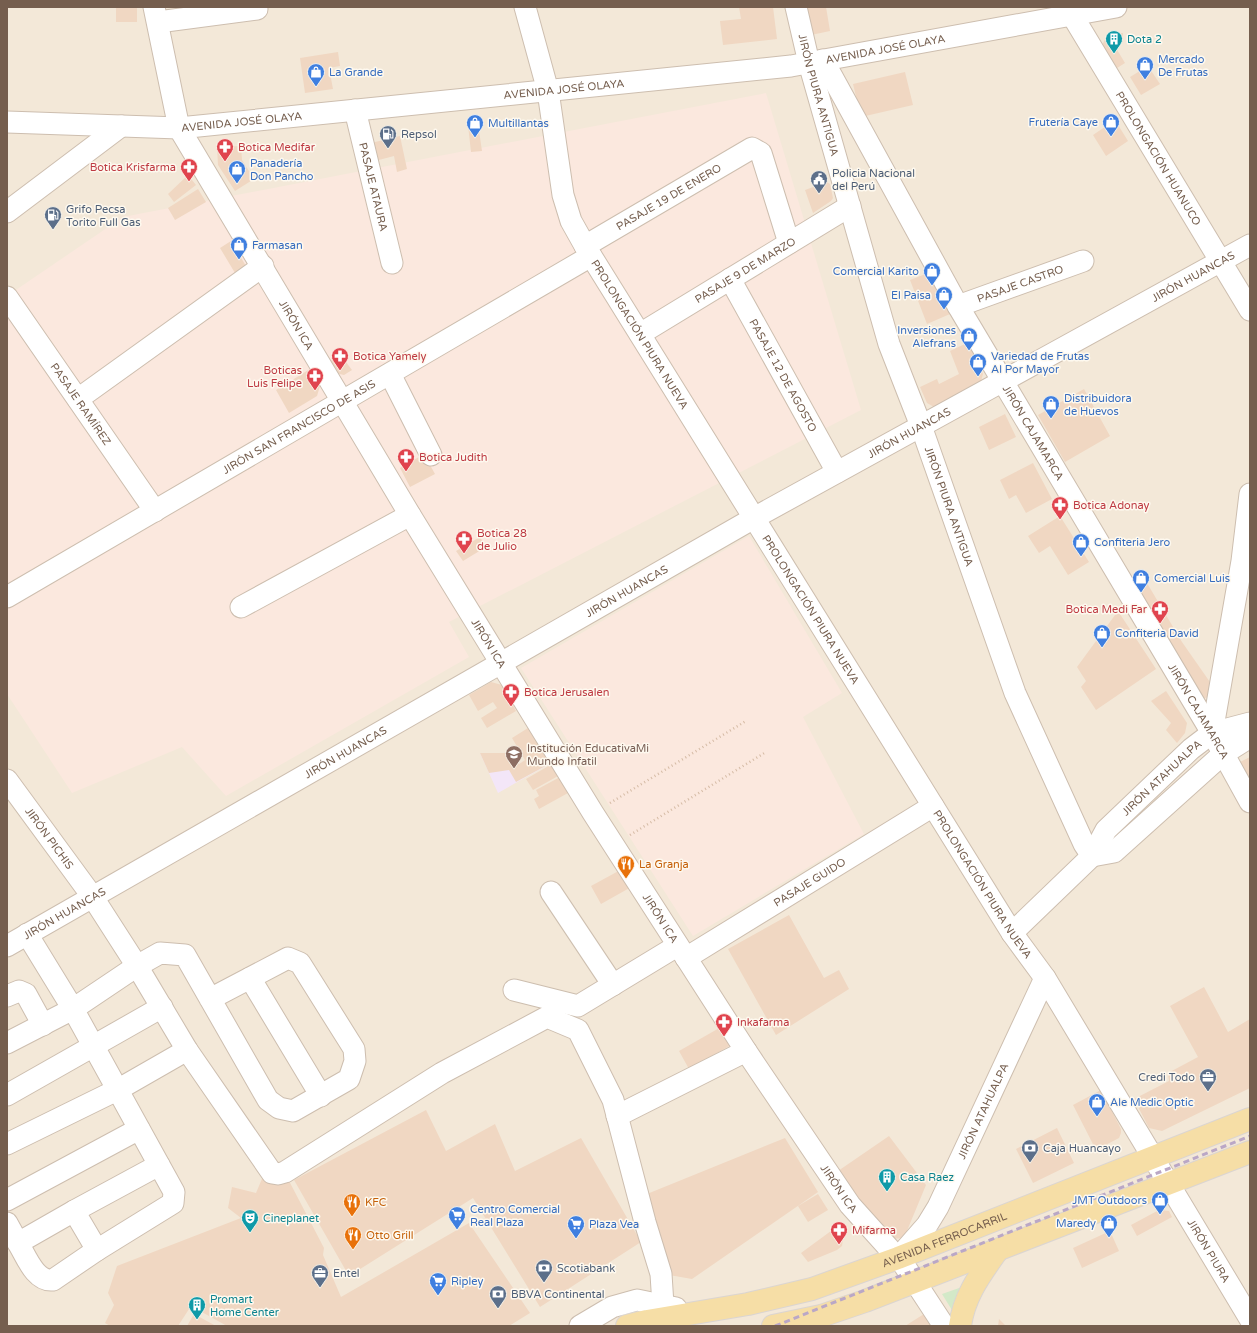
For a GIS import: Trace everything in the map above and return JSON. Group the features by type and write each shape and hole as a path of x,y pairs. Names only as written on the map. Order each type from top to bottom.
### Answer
{"main road":[{"name":"AVENIDA FERROCARRIL","path":"627,1326 748,1304 812,1289 898,1258 1250,1119"},
{"path":"774,1326 821,1316 915,1282 1250,1152"},
{"path":"960,1326 962,1311 973,1284 997,1251"}],"street":[{"name":"PROLONGACIÓN PIURA NUEVA","path":"525,7 548,91 562,195 571,221 588,251 1012,933 1045,978 1168,1183"},
{"name":"JIRÓN PIURA ANTIGUA","path":"796,7 816,62 850,206 889,344 921,426 1015,693 1084,844 1092,856"},
{"name":"AVENIDA JOSÉ OLAYA","path":"7,122 179,128 548,91 816,62 1070,11 1116,7"},
{"path":"156,14 257,9"},
{"name":"PROLONGACIÓN HUANUCO","path":"1070,11 1250,310"},
{"name":"JIRÓN ICA","path":"156,14 179,128 263,266 410,515 593,814 746,1051 850,1205 898,1258 944,1326"},
{"name":"JIRÓN CAJAMARCA","path":"816,62 1002,381 1212,733 1250,802"},
{"name":"PASAJE ATAURA","path":"355,110 392,263"},
{"path":"7,212 121,126"},
{"name":"PASAJE 19 DE ENERO","path":"588,251 752,148 762,153 789,243"},
{"name":"PASAJE 9 DE MARZO","path":"640,334 850,206"},
{"name":"JIRÓN HUANCAS","path":"7,946 92,896 502,664 754,518 1250,244"},
{"name":"JIRÓN SAN FRANCISCO DE ASIS","path":"7,597 390,374 588,251"},
{"name":"PASAJE CASTRO","path":"958,306 1083,261"},
{"path":"78,399 263,266"},
{"name":"PASAJE 12 DE AGOSTO","path":"730,279 837,472"},
{"name":"PASAJE RAMÍREZ","path":"7,297 155,511"},
{"path":"390,374 431,455"},
{"path":"1212,733 1242,561 1250,494"},
{"path":"241,607 410,515"},
{"name":"JIRÓN ATAHUALPA","path":"1012,933 1092,856 1106,830 1191,749 1212,733 1250,723"},
{"name":"JIRÓN ATAHUALPA","path":"1092,856 1114,852 1223,754 1250,737"},
{"name":"JIRÓN PICHIS","path":"7,780 92,896 137,966 187,1050 272,1173 278,1174 286,1172 442,1073 547,1017 578,1030 613,1100 617,1116"},
{"name":"PASAJE GUIDO","path":"514,990 578,1006 614,985 682,952 933,806"},
{"path":"551,892 614,985"},
{"path":"7,1223 39,1278 47,1281 53,1280 97,1250 173,1203 174,1192 74,1009 27,934"},
{"path":"7,1043 74,1009 137,966 160,953 185,955 210,999 268,1100 279,1108 293,1111 349,1079 355,1061 354,1049 300,963 288,958 210,999"},
{"path":"250,978 321,1096"},
{"name":"JIRÓN ATAHUALPA","path":"898,1258 927,1225 938,1207 1045,978"},
{"path":"7,996 19,991 26,994 43,1025"},
{"path":"7,1095 94,1047 162,1007"},
{"path":"7,1144 119,1089 187,1050"},
{"path":"664,1305 661,1274 645,1222 617,1116 746,1051"},
{"path":"7,1200 139,1129"},
{"path":"18,1243 159,1165"},
{"name":"JIRÓN PIURA","path":"1168,1183 1250,1319"},
{"path":"74,1211 97,1250"},
{"path":"580,1326 612,1307 637,1300 698,1312"}],"path":[{"path":"593,814 746,721"},
{"path":"613,845 766,752"}],"shaded area":[{"path":"7,7 1250,7 1250,1326 7,1326"},
{"path":"766,93 861,410 449,622 469,657 226,796 182,747 72,793 7,694 7,296 123,217"},
{"path":"749,536 842,693 803,717 864,834 693,936 521,668"},
{"name":"Institución EducativaMi Mundo Infatil","path":"542,751 551,763 498,793 480,753 519,764"}],"green space":[{"path":"962,1287 955,1315 942,1294"}],"building":[{"path":"116,7 137,7 137,22 116,22"},
{"path":"739,7 773,7 777,39 723,45 720,21 741,19"},
{"path":"801,7 826,7 830,31 811,35"},
{"name":"Dota 2","path":"1123,33 1123,42 1113,43 1125,63 1117,68 1102,45 1108,34"},
{"path":"338,52 340,66 329,68 333,89 305,93 300,58"},
{"name":"Mercado De Frutas","path":"1148,66 1160,84 1141,95 1130,77"},
{"path":"905,72 913,105 861,117 853,84"},
{"path":"1115,120 1128,141 1106,156 1093,135"},
{"name":"Multillantas","path":"478,124 482,151 471,152 468,125"},
{"name":"Repsol","path":"400,136 407,169 397,172 394,156 375,161 371,143"},
{"path":"241,146 242,160 254,179 235,191 218,165 217,147"},
{"path":"188,175 196,185 174,202 168,194"},
{"name":"Policia Nacional del Perú","path":"827,182 830,184 833,198 813,213 805,190"},
{"path":"198,189 206,202 175,220 168,208"},
{"path":"231,241 246,266 235,273 220,248"},
{"path":"928,273 939,289 950,314 927,324 910,280"},
{"path":"969,342 983,374 981,381 934,407 927,403 920,387 937,379 939,384 959,374 950,351"},
{"path":"340,354 352,370 344,375 335,373 328,363"},
{"path":"310,369 320,386 317,396 289,413 276,390"},
{"path":"1084,389 1110,436 1065,462 1038,415"},
{"path":"1005,414 1016,437 989,450 979,427"},
{"path":"424,454 435,474 410,487 400,468"},
{"path":"1033,463 1052,499 1026,513 1016,495 1009,499 1000,480"},
{"path":"1060,516 1089,562 1068,575 1050,546 1039,553 1028,536"},
{"path":"480,537 486,547 463,561 456,551"},
{"path":"1141,573 1182,642 1212,685 1208,697 1202,699 1126,581"},
{"path":"1118,611 1156,669 1096,710 1081,687 1086,681 1077,667"},
{"path":"491,682 502,685 516,711 487,728 481,718 497,708 493,702 478,711 469,695"},
{"path":"1166,691 1187,723 1185,733 1177,743 1166,730 1171,723 1151,701"},
{"name":"Institución EducativaMi Mundo Infatil","path":"528,728 551,763 516,782 509,770 489,773 480,753 513,753 519,764 525,760 512,738"},
{"path":"1250,757 1250,777 1247,778 1240,762"},
{"path":"552,764 558,776 533,790 526,779"},
{"path":"560,777 568,793 539,809 534,799 539,796 536,790"},
{"path":"624,868 633,886 601,904 591,886"},
{"path":"789,915 824,978 839,970 849,989 776,1035 728,949"},
{"path":"1204,987 1228,1032 1250,1019 1250,1088 1162,1131 1149,1128 1134,1099 1169,1081 1168,1073 1198,1057 1170,1006"},
{"path":"721,1027 731,1045 689,1069 679,1051"},
{"name":"Ale Medic Optic","path":"1101,1090 1121,1129 1121,1133 1119,1138 1096,1150 1073,1105"},
{"path":"426,1110 446,1151 495,1124 515,1171 581,1138 641,1242 540,1307 473,1198 349,1276 294,1180"},
{"path":"1057,1128 1074,1163 1033,1183 1016,1149"},
{"name":"Casa Raez","path":"889,1136 926,1185 904,1238 890,1239 854,1199 838,1171"},
{"path":"785,1138 818,1192 692,1279 669,1275 642,1196"},
{"path":"264,1174 287,1177 324,1248 323,1255 341,1297 469,1223 530,1313 509,1326 227,1326 191,1306 178,1326 110,1326 105,1323 114,1305 108,1293 117,1266 241,1218 228,1208 232,1187 256,1193"},
{"path":"818,1194 828,1210 808,1222 798,1206"},
{"path":"1159,1210 1169,1211 1172,1217 1137,1236 1131,1225"},
{"path":"835,1228 843,1239 842,1246 837,1250 808,1262 801,1253"},
{"path":"1110,1231 1119,1251 1082,1268 1073,1248"},
{"name":"Promart Home Center","path":"194,1314 216,1326 187,1326"},
{"path":"924,1314 931,1326 905,1326"},
{"path":"999,1319 1006,1326 998,1326"}],"railway":[{"path":"775,1326 1250,1136"}],"place":[{"name":"Dota 2","path":"1114,54"},
{"name":"Mercado De Frutas","path":"1145,80"},
{"name":"La Grande","path":"316,87"},
{"name":"Frutería Caye","path":"1111,137"},
{"name":"Multillantas","path":"475,138"},
{"name":"Repsol","path":"388,149"},
{"name":"Botica Medifar","path":"225,162"},
{"name":"Botica Krisfarma","path":"189,182"},
{"name":"Panadería Don Pancho","path":"237,184"},
{"name":"Policia Nacional del Perú","path":"819,194"},
{"name":"Grifo Pecsa Torito Full Gas","path":"53,230"},
{"name":"Farmasan","path":"239,260"},
{"name":"Comercial Karito","path":"932,286"},
{"name":"El Paisa","path":"944,310"},
{"name":"Inversiones Alefrans","path":"969,351"},
{"name":"Botica Yamely","path":"340,371"},
{"name":"Variedad de Frutas Al Por Mayor","path":"978,377"},
{"name":"Boticas Luis Felipe","path":"315,391"},
{"name":"Distribuidora de Huevos","path":"1051,419"},
{"name":"Botica Judith","path":"406,472"},
{"name":"Botica Adonay","path":"1060,520"},
{"name":"Botica 28 de Julio","path":"464,554"},
{"name":"Confiteria Jero","path":"1081,557"},
{"name":"Comercial Luis","path":"1141,593"},
{"name":"Botica Medi Far","path":"1160,624"},
{"name":"Confiteria David","path":"1102,648"},
{"name":"Botica Jerusalen","path":"511,707"},
{"name":"Institución EducativaMi Mundo Infatil","path":"514,769"},
{"name":"La Granja","path":"626,879"},
{"name":"Inkafarma","path":"724,1037"},
{"name":"Credi Todo","path":"1208,1092"},
{"name":"Ale Medic Optic","path":"1097,1117"},
{"name":"Caja Huancayo","path":"1030,1163"},
{"name":"Casa Raez","path":"887,1192"},
{"name":"JMT Outdoors","path":"1160,1215"},
{"name":"KFC","path":"352,1217"},
{"name":"Centro Comercial Real Plaza","path":"457,1230"},
{"name":"Cineplanet","path":"250,1233"},
{"name":"Maredy","path":"1109,1238"},
{"name":"Plaza Vea","path":"576,1239"},
{"name":"Mifarma","path":"839,1245"},
{"name":"Otto Grill","path":"353,1250"},
{"name":"Scotiabank","path":"544,1283"},
{"name":"Entel","path":"320,1288"},
{"name":"Ripley","path":"438,1296"},
{"name":"BBVA Continental","path":"498,1309"},
{"name":"Promart Home Center","path":"197,1320"}]}
